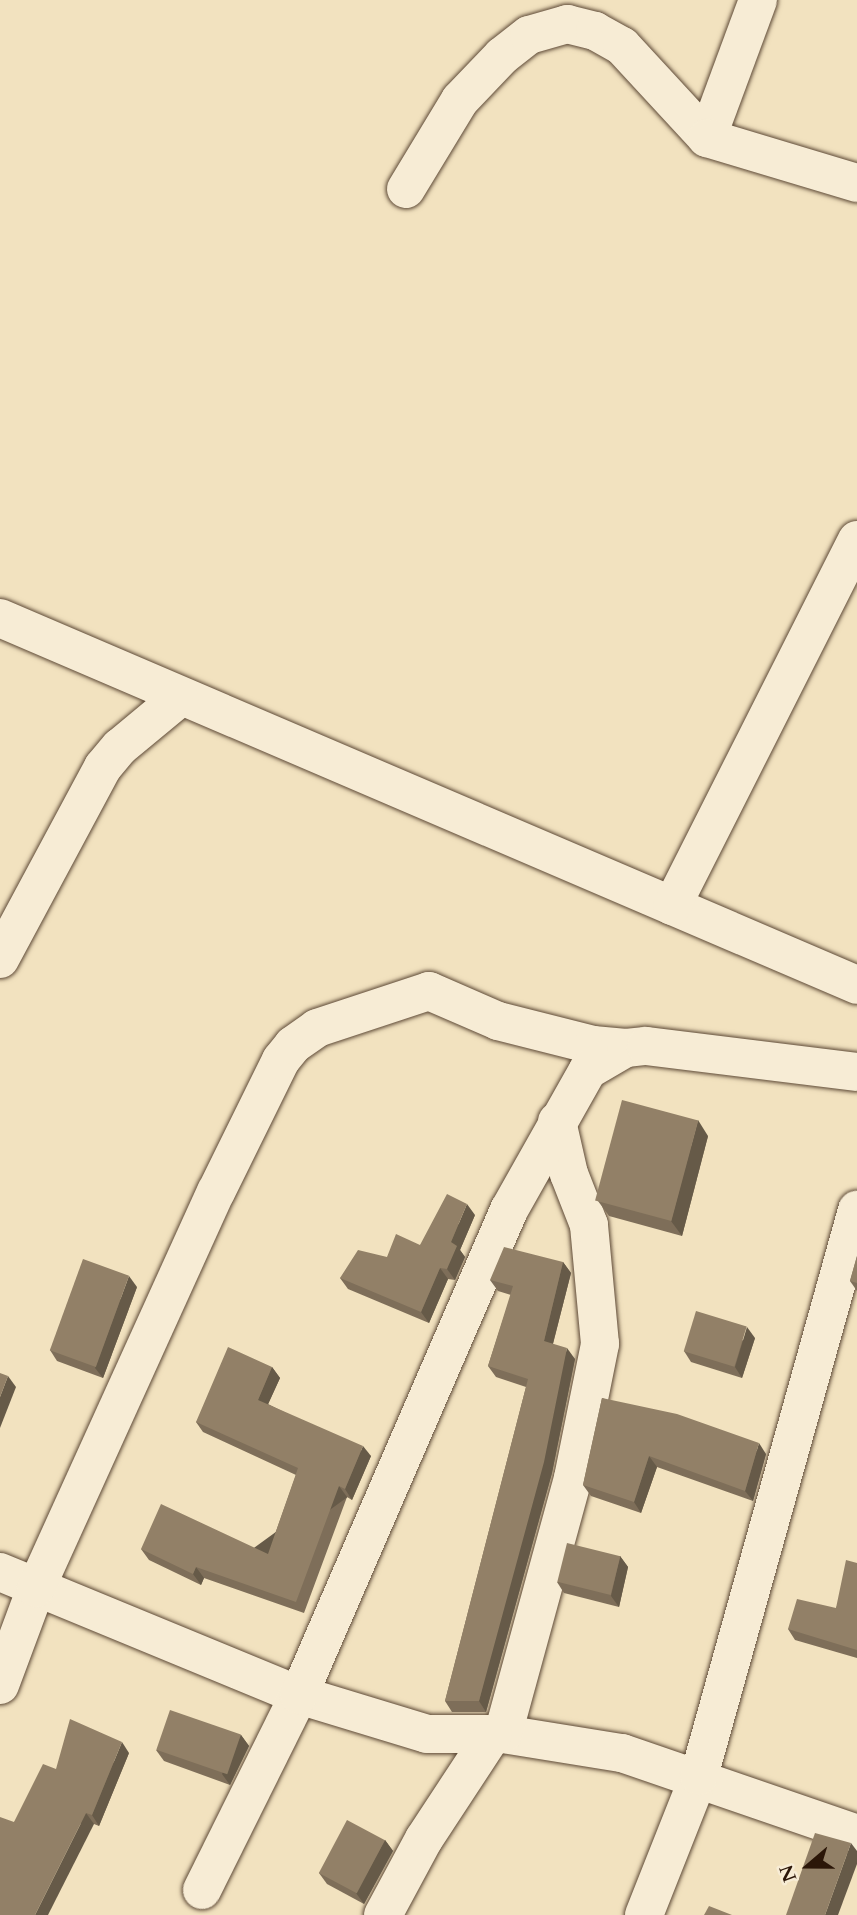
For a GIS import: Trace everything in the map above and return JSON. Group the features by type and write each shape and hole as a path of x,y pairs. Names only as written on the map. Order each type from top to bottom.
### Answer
{"street":[{"path":"707,138 758,0"},
{"path":"406,189 460,100 502,56 529,36 567,24 595,31 622,46 707,138 857,183"},
{"path":"672,906 857,540"},
{"path":"0,618 179,698 857,985"},
{"path":"0,959 103,767 120,747 179,698"},
{"path":"0,1685 36,1588 216,1192 281,1060 298,1040 317,1028 429,991 498,1021 593,1045 626,1048 646,1046 857,1072"},
{"path":"202,1891 299,1695 509,1210 588,1070 626,1048"},
{"path":"383,1915 424,1839 498,1734 573,1478 600,1344 589,1225 569,1174 557,1121"},
{"path":"644,1915 699,1776 857,1210"},
{"path":"0,1572 299,1695 427,1734 498,1734 622,1753 699,1776 857,1834"}],"building":[{"path":"622,1100 698,1120 671,1221 595,1200"},
{"path":"447,1194 467,1204 451,1242 457,1246 447,1269 440,1268 421,1312 340,1278 358,1250 387,1257 396,1234 420,1245"},
{"path":"504,1247 563,1262 544,1341 567,1348 544,1462 479,1701 445,1701 528,1379 488,1366 513,1286 490,1280"},
{"path":"857,1256 857,1283 850,1281"},
{"path":"83,1259 129,1276 96,1367 50,1350"},
{"path":"696,1311 747,1326 734,1367 684,1351"},
{"path":"228,1347 272,1367 258,1400 363,1446 345,1489 339,1486 296,1602 196,1567 193,1574 141,1549 161,1504 268,1554 298,1468 196,1422"},
{"path":"0,1373 8,1376 0,1397"},
{"path":"602,1398 677,1414 759,1443 745,1491 649,1456 634,1502 583,1485"},
{"path":"567,1543 620,1556 611,1595 557,1582"},
{"path":"846,1560 857,1563 857,1650 788,1629 797,1599 836,1608"},
{"path":"170,1710 241,1734 227,1774 156,1750"},
{"path":"70,1719 122,1742 92,1815 86,1813 35,1915 0,1915 0,1817 14,1822 43,1764 56,1769"},
{"path":"347,1820 385,1840 357,1893 319,1873"},
{"path":"815,1833 851,1843 825,1915 786,1915"},
{"path":"709,1906 732,1915 704,1915"}]}
